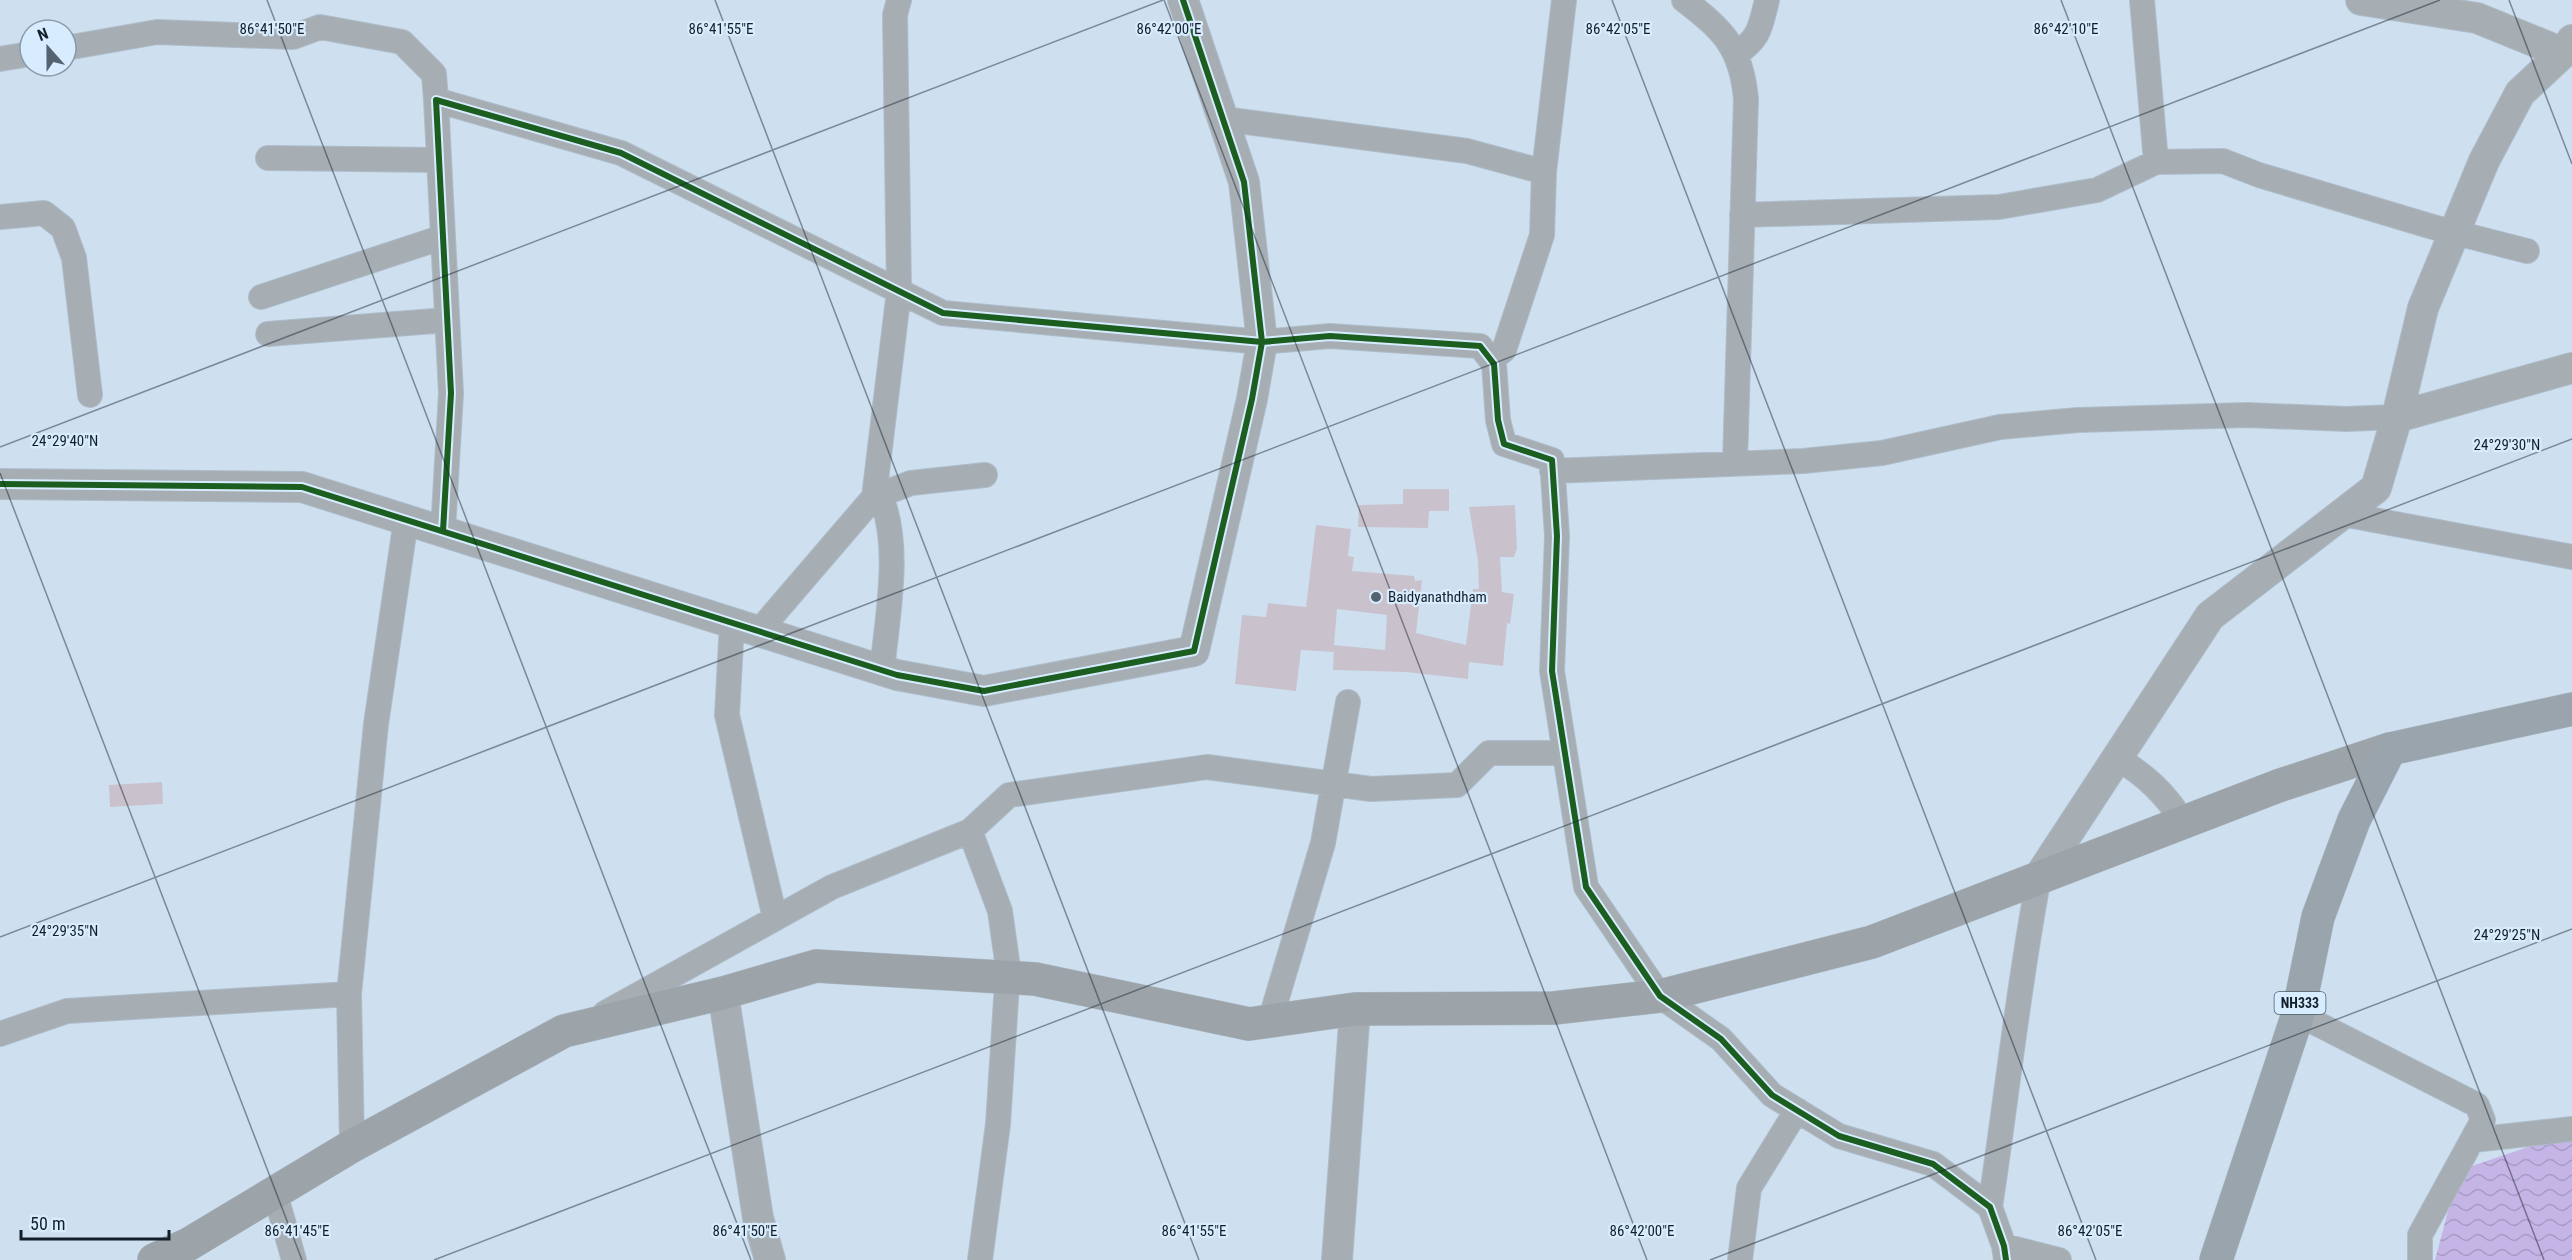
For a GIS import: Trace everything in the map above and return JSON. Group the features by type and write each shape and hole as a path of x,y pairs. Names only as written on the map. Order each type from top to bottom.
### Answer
{"highway":[{"path":"2390,749 2572,709"},
{"name":"NH333","path":"2216,1260 2298,1014 2318,917 2354,820 2390,749"}],"main road":[{"path":"154,1260 189,1244 352,1146 564,1030 723,993 816,966 1035,979 1249,1024 1356,1009 1554,1008 1660,996 1872,942 2278,786 2390,749"}],"street":[{"path":"874,497 899,291 895,15 900,0"},
{"path":"0,484 302,487 882,670 984,691 1194,651 1252,399 1262,342 1244,182 1184,0"},
{"path":"1491,360 1504,350 1542,235 1544,172 1564,0"},
{"path":"1684,0 1718,26 1736,54 1744,76 1746,99 1735,464"},
{"path":"1736,54 1750,44 1759,33 1767,0"},
{"path":"2142,0 2156,162"},
{"path":"2059,1260 2005,1253 1990,1207 2010,1077 2028,935 2039,877 2210,616 2376,488 2397,417 2423,308 2484,161 2520,93 2569,49 2476,18 2361,0"},
{"path":"78,46 157,32 293,36 320,27 402,42 434,74 451,393 443,531"},
{"path":"0,59 18,56"},
{"path":"436,100 621,153 943,313 1262,342 1330,336 1480,346 1494,364 1498,420 1504,444 1552,460 1557,536 1552,671 1586,887 1660,996 1721,1039 1772,1095 1839,1136 1933,1164 1990,1207"},
{"path":"1223,119 1467,151 1544,172"},
{"path":"268,158 439,160"},
{"path":"1743,215 1999,207 2097,190 2156,162 2223,161 2259,175 2527,251"},
{"path":"0,217 44,213 63,228 74,258 90,394"},
{"path":"261,297 443,237"},
{"path":"268,334 447,320"},
{"path":"1552,471 1803,461 1882,453 2000,427 2078,420 2247,415 2346,419 2397,417 2572,368"},
{"path":"775,918 727,715 746,627 874,497 911,483 985,475"},
{"path":"874,497 882,500 887,514 891,572 882,670"},
{"path":"2342,514 2572,557"},
{"path":"352,1146 349,994 376,724 406,520"},
{"path":"1270,1021 1323,843 1348,702"},
{"path":"582,1026 832,887 970,831 1009,795 1207,767 1371,789 1457,784 1489,753 1564,753"},
{"path":"2116,758 2154,784 2170,800 2183,822"},
{"path":"970,831 1000,911 1008,968 998,1124 980,1260"},
{"path":"723,993 758,1218 771,1260"},
{"path":"0,1034 67,1011 349,994"},
{"path":"1337,1260 1356,1009"},
{"path":"2298,1014 2477,1105 2483,1120 2420,1235 2420,1260"},
{"path":"1740,1260 1749,1188 1797,1110"},
{"path":"2473,1140 2572,1129"},
{"path":"274,1193 294,1260"}],"water":[{"path":"2572,1132 2572,1260 2435,1260 2448,1211 2469,1167"}],"building":[{"path":"1403,489 1449,489 1449,511 1429,511 1428,528 1358,527 1359,505 1403,504"},
{"path":"1515,505 1517,548 1514,557 1500,557 1502,592 1514,594 1510,624 1507,623 1503,666 1469,662 1468,679 1406,672 1333,670 1334,652 1301,650 1296,691 1235,684 1242,615 1266,617 1268,603 1306,607 1316,525 1351,529 1348,556 1354,557 1352,571 1414,576 1415,581 1422,580 1416,633 1466,645 1473,589 1479,589 1478,561 1469,507","holes":["1337,609 1387,615 1385,650 1334,645"]},
{"path":"162,782 163,804 110,807 109,785"}],"cycle path":[{"path":"0,484 302,487 897,675 984,691 1194,651 1252,399 1262,342 1244,182 1183,0"},
{"path":"443,531 451,393 436,100 621,153 943,313 1262,342 1330,336 1480,346 1494,364 1498,420 1504,444 1552,460 1557,536 1552,671 1586,887 1660,996 1721,1039 1772,1095 1839,1136 1933,1164 1990,1207 2004,1246 2006,1260"}],"place":[{"name":"Baidyanathdham","path":"1376,597"}]}
